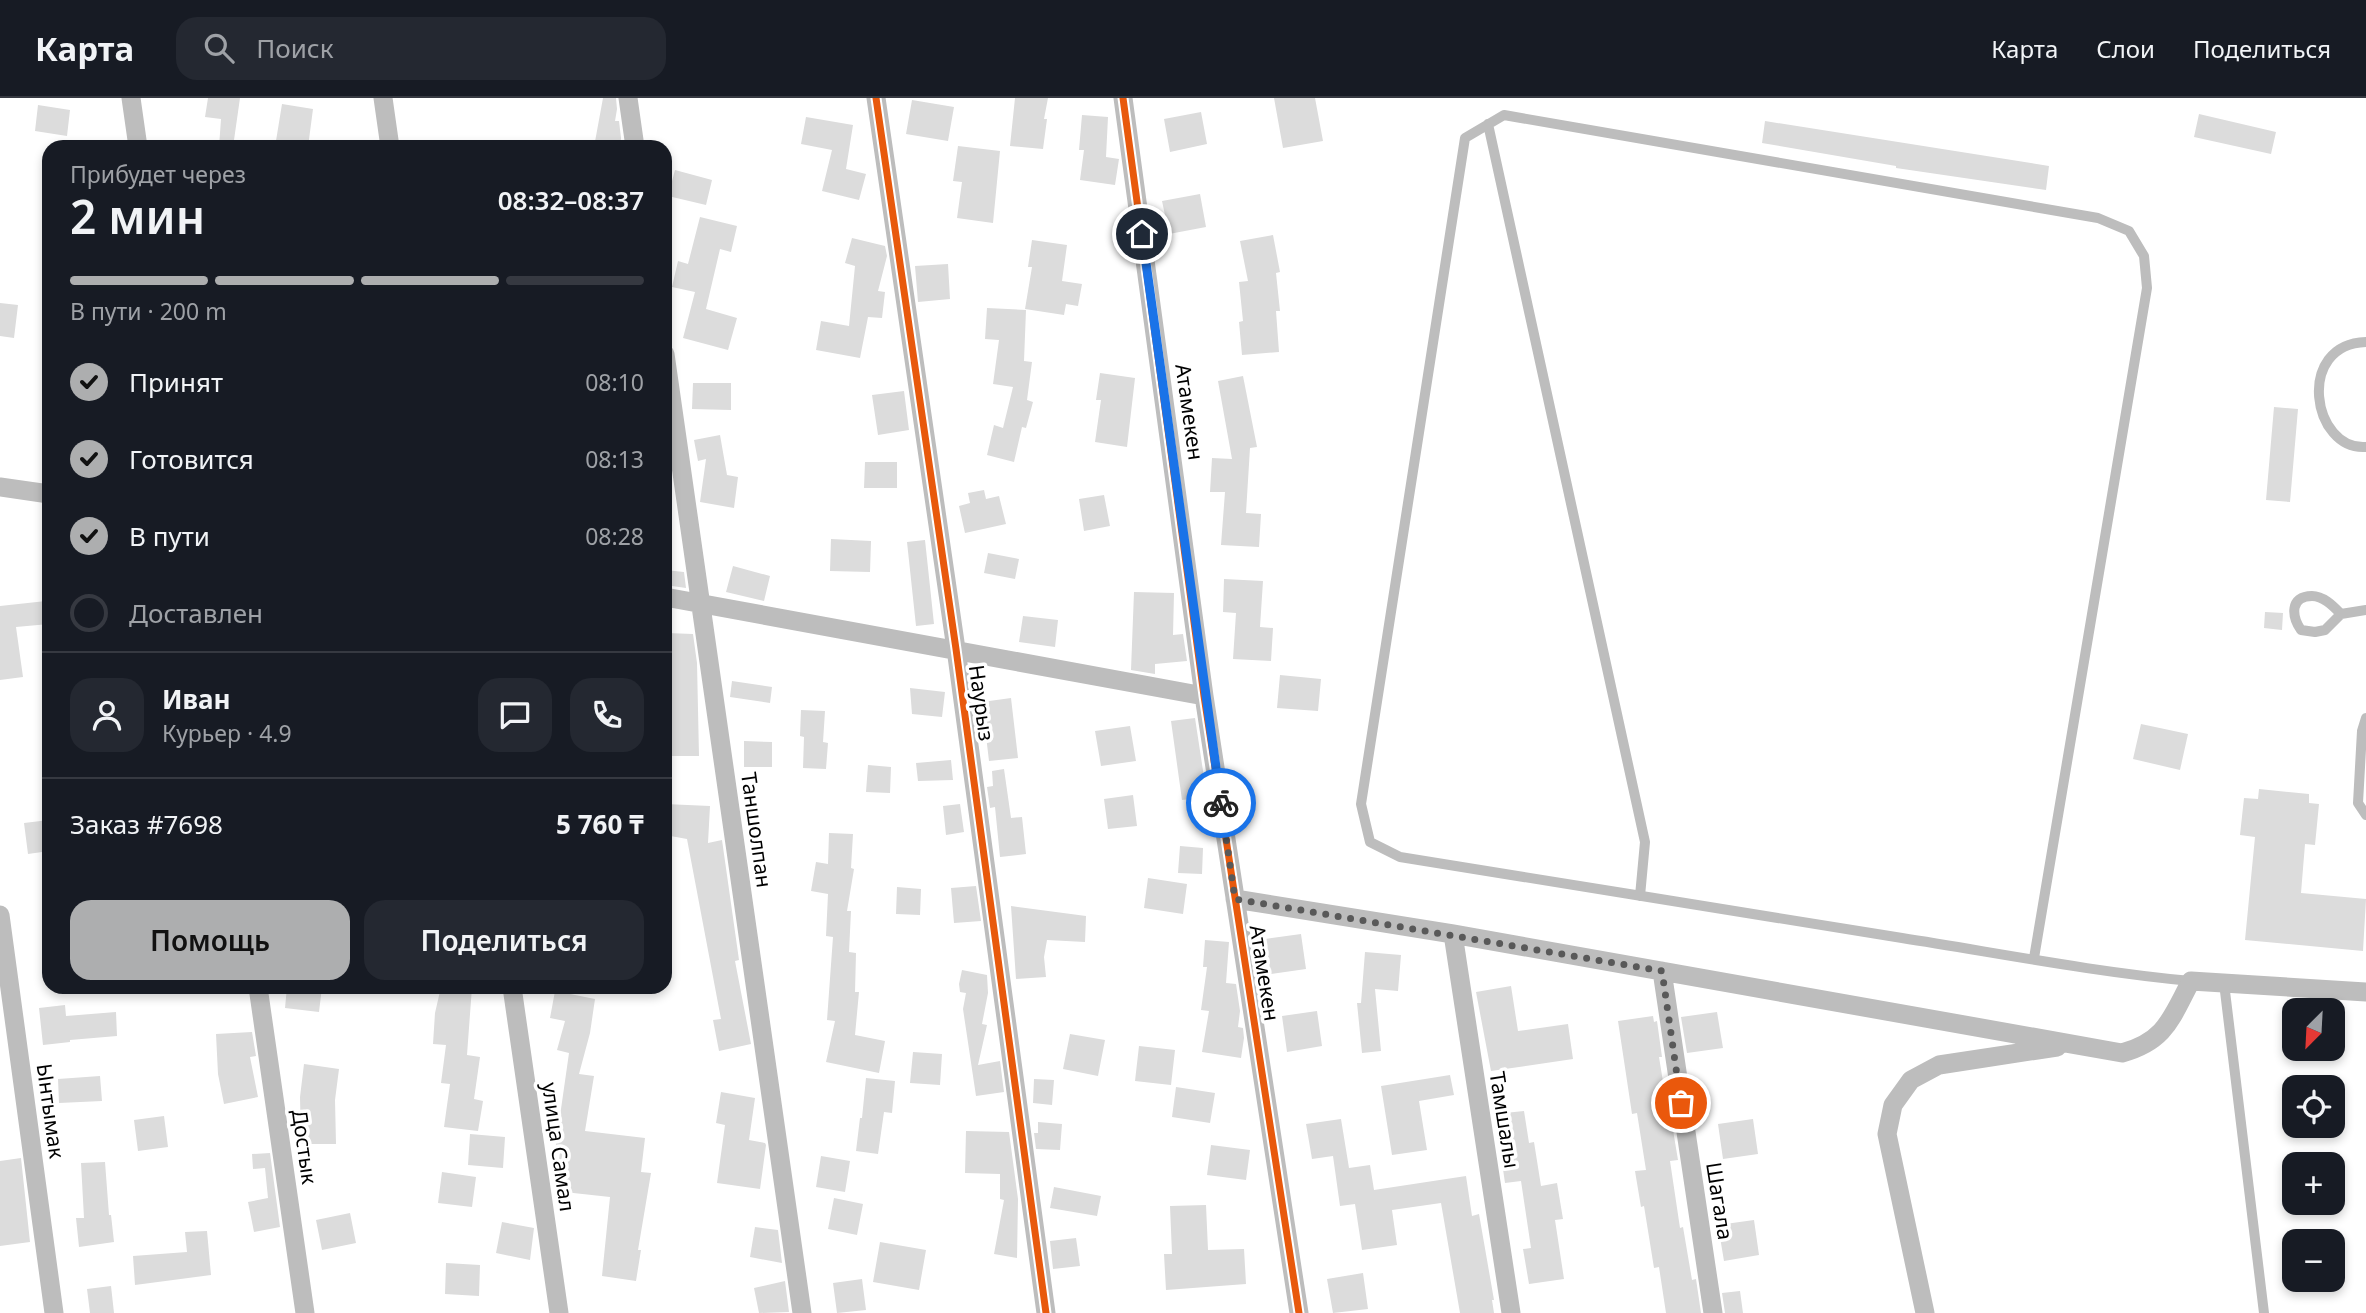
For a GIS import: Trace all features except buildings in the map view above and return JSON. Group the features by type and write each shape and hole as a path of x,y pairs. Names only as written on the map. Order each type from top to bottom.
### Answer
{"street":[{"path":"131,98 137,140"},
{"path":"383,98 389,140"},
{"path":"628,98 634,140"},
{"name":"Наурыз","path":"876,98 956,649 1046,1313"},
{"name":"Атамекен","path":"1123,98 1204,696 1299,1313"},
{"name":"Таншолпан","path":"672,403 802,1313"},
{"path":"0,487 42,493"},
{"path":"672,598 1204,696"},
{"path":"1235,899 1453,934 2122,1053 2141,1047 2156,1038 2168,1025 2190,981 2366,992"},
{"name":"Ынтымак","path":"0,915 54,1313"},
{"name":"Тамшалы","path":"1453,934 1511,1313"},
{"name":"Шагала","path":"1662,971 1713,1313"},
{"name":"Достык","path":"259,994 305,1313"},
{"name":"улица Самал","path":"513,994 559,1313"},
{"path":"1925,1313 1887,1134 1893,1105 1911,1080 1939,1065 2075,1044"}],"lane":[{"path":"2034,958 2147,288 2144,256 2129,231 2098,218 1504,115 1465,138 1361,804 1370,842 1399,857 1640,896 2154,977 2190,981"},
{"path":"1488,124 1644,842 1640,896"},
{"path":"2366,342 2353,343 2337,351 2322,368 2319,391 2323,416 2336,437 2357,447 2366,447"},
{"path":"2342,614 2328,602 2312,596 2300,600 2293,610 2294,619 2301,630 2315,632 2325,630 2342,614 2366,610"},
{"path":"2366,718 2362,731 2358,803 2366,816"},
{"path":"2224,983 2264,1313"}],"cycle path":[{"path":"876,98 956,649 1046,1313"},
{"path":"1123,98 1204,696 1299,1313"}],"way so far":[{"path":"1221,803 1235,899 1662,971 1681,1103"}],"route":[{"path":"1142,234 1204,696 1221,803"}]}
